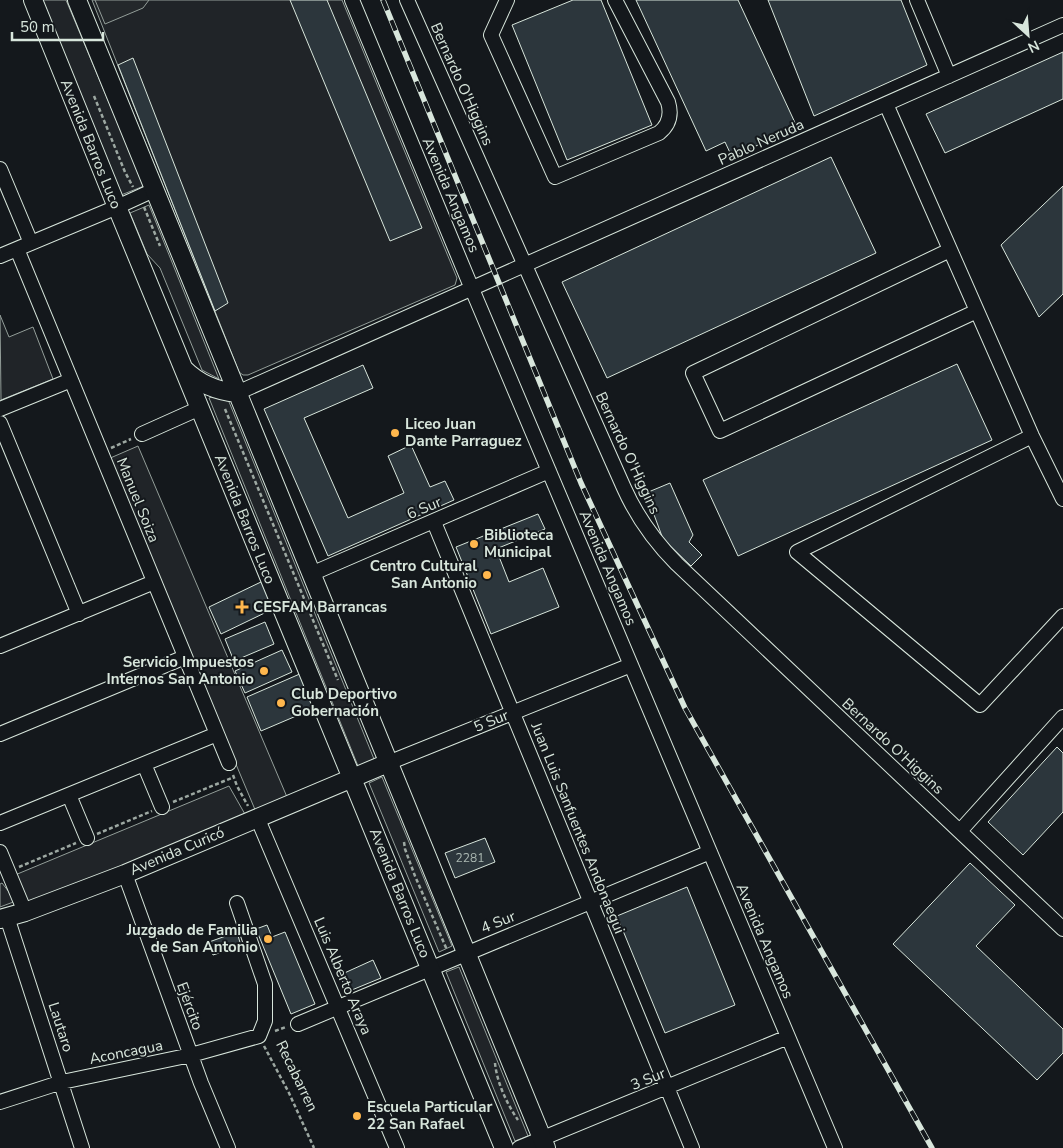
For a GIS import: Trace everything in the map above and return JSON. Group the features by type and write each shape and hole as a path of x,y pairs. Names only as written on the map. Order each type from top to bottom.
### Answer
{"main road":[{"name":"Avenida Barros Luco","path":"33,0 504,1148"},
{"path":"77,0 147,194 234,401 311,574 388,762 458,956 544,1143"},
{"path":"182,366 204,384 220,391 234,401"},
{"name":"5 Sur","path":"352,778 388,762"},
{"name":"Avenida Curicó","path":"4,918 26,912 125,874 352,778"}],"street":[{"name":"Avenida Angamos","path":"352,0 835,1148"},
{"name":"Bernardo O'Higgins","path":"407,0 628,496 652,536 677,564 1063,929"},
{"path":"507,0 491,35 555,177 658,133 669,122 670,109 668,102 615,0"},
{"path":"917,0 949,76"},
{"name":"Pablo Neruda","path":"234,401 472,288 1063,25"},
{"path":"886,104 1032,436 1063,499"},
{"path":"0,169 31,243"},
{"path":"0,256 147,194"},
{"name":"Manuel Soiza","path":"16,249 231,770"},
{"path":"950,250 693,373 720,430 977,311"},
{"path":"0,409 71,380"},
{"path":"142,434 202,414"},
{"path":"0,423 79,614"},
{"path":"1032,436 797,552 980,705 1063,616"},
{"name":"6 Sur","path":"311,574 549,471"},
{"name":"Juan Luis Sanfuentes Andonaegui","path":"434,522 692,1148"},
{"path":"1,644 154,582"},
{"path":"0,734 185,657"},
{"name":"5 Sur","path":"388,762 631,665"},
{"path":"960,831 1063,717"},
{"path":"0,823 217,734"},
{"path":"144,764 162,807"},
{"path":"69,795 87,838"},
{"name":"Luis Alberto Araya","path":"258,817 397,1148"},
{"path":"0,852 4,873 26,912"},
{"name":"4 Sur","path":"298,1024 710,852"},
{"name":"Ejército","path":"125,874 191,1055 228,1148"},
{"name":"Recabarren","path":"237,903 265,984 265,1022 259,1036"},
{"name":"Lautaro","path":"4,918 62,1082 82,1148"},
{"name":"Aconcagua","path":"0,1102 62,1082 191,1055 259,1036"},
{"name":"3 Sur","path":"518,1148 544,1143 788,1037"}],"path":[{"path":"94,96 125,172 147,194 162,252"},
{"path":"202,414 234,401 339,683"},
{"path":"101,453 142,434"},
{"path":"4,873 162,807 231,770"},
{"path":"237,786 258,817"},
{"path":"404,840 405,849 415,876 458,956"},
{"path":"259,1036 298,1024"},
{"name":"Recabarren","path":"259,1036 289,1093 314,1148"}],"shaded area":[{"path":"42,0 66,0 144,186 121,195"},
{"path":"92,0 342,0 457,278 455,285 248,375 243,375 239,372"},
{"path":"95,0 149,0 143,8 105,24"},
{"path":"149,205 219,379 202,370 160,268 147,254 130,213"},
{"path":"0,315 9,337 33,327 53,379 1,400"},
{"path":"225,392 374,759 358,766 209,398"},
{"path":"138,446 287,797 256,812 108,459"},
{"path":"382,777 452,946 439,952 369,783"},
{"path":"229,786 246,816 110,874 27,902 15,875"},
{"path":"2,883 16,901 0,907 0,884"},
{"path":"459,967 528,1136 515,1141 446,972"}],"building":[{"path":"290,0 327,0 422,228 390,241"},
{"path":"573,0 601,0 652,125 567,160 512,25"},
{"path":"636,0 738,0 797,127 732,157 725,142 706,151"},
{"path":"768,0 901,0 927,65 814,116"},
{"path":"1063,52 1063,99 945,153 926,114"},
{"path":"133,58 228,303 215,311 118,65"},
{"path":"831,157 876,253 607,378 562,282"},
{"path":"1063,186 1063,294 1039,317 1001,245"},
{"path":"957,364 992,440 738,556 703,480"},
{"path":"363,365 373,388 304,418 348,518 404,493 388,456 411,445 430,487 445,481 454,500 328,556 264,409"},
{"path":"670,483 693,535 689,542 702,555 691,566 663,539 646,493"},
{"name":"Centro Cultural San Antonio","path":"538,514 545,529 496,549 509,582 543,568 559,607 491,634 456,547"},
{"name":"CESFAM Barrancas","path":"263,581 275,608 221,634 209,607"},
{"path":"265,622 274,644 234,661 225,639"},
{"name":"Servicio Impuestos Internos San Antonio","path":"282,650 292,672 245,693 235,671"},
{"name":"Club Deportivo Gobernación","path":"302,673 315,708 261,731 247,697"},
{"path":"1057,747 1063,753 1063,812 1023,855 988,822"},
{"path":"485,838 495,862 455,878 445,853"},
{"path":"970,863 1015,905 976,946 1063,1029 1063,1053 1037,1080 893,944"},
{"path":"687,887 735,1005 665,1033 617,916"},
{"path":"267,925 272,937 285,932 315,1004 291,1014 256,929"},
{"path":"237,932 241,946 213,955 209,942"},
{"path":"373,960 381,978 347,992 340,975"}],"railway":[{"path":"383,0 581,483 685,708 932,1148"}],"place":[{"name":"Liceo Juan Dante Parraguez","path":"395,433"},
{"name":"Biblioteca Municipal","path":"474,544"},
{"name":"Centro Cultural San Antonio","path":"487,575"},
{"name":"CESFAM Barrancas","path":"242,607"},
{"name":"Servicio Impuestos Internos San Antonio","path":"264,671"},
{"name":"Club Deportivo Gobernación","path":"281,703"},
{"name":"Juzgado de Familia de San Antonio","path":"268,939"},
{"name":"Escuela Particular 22 San Rafael","path":"357,1116"}]}
